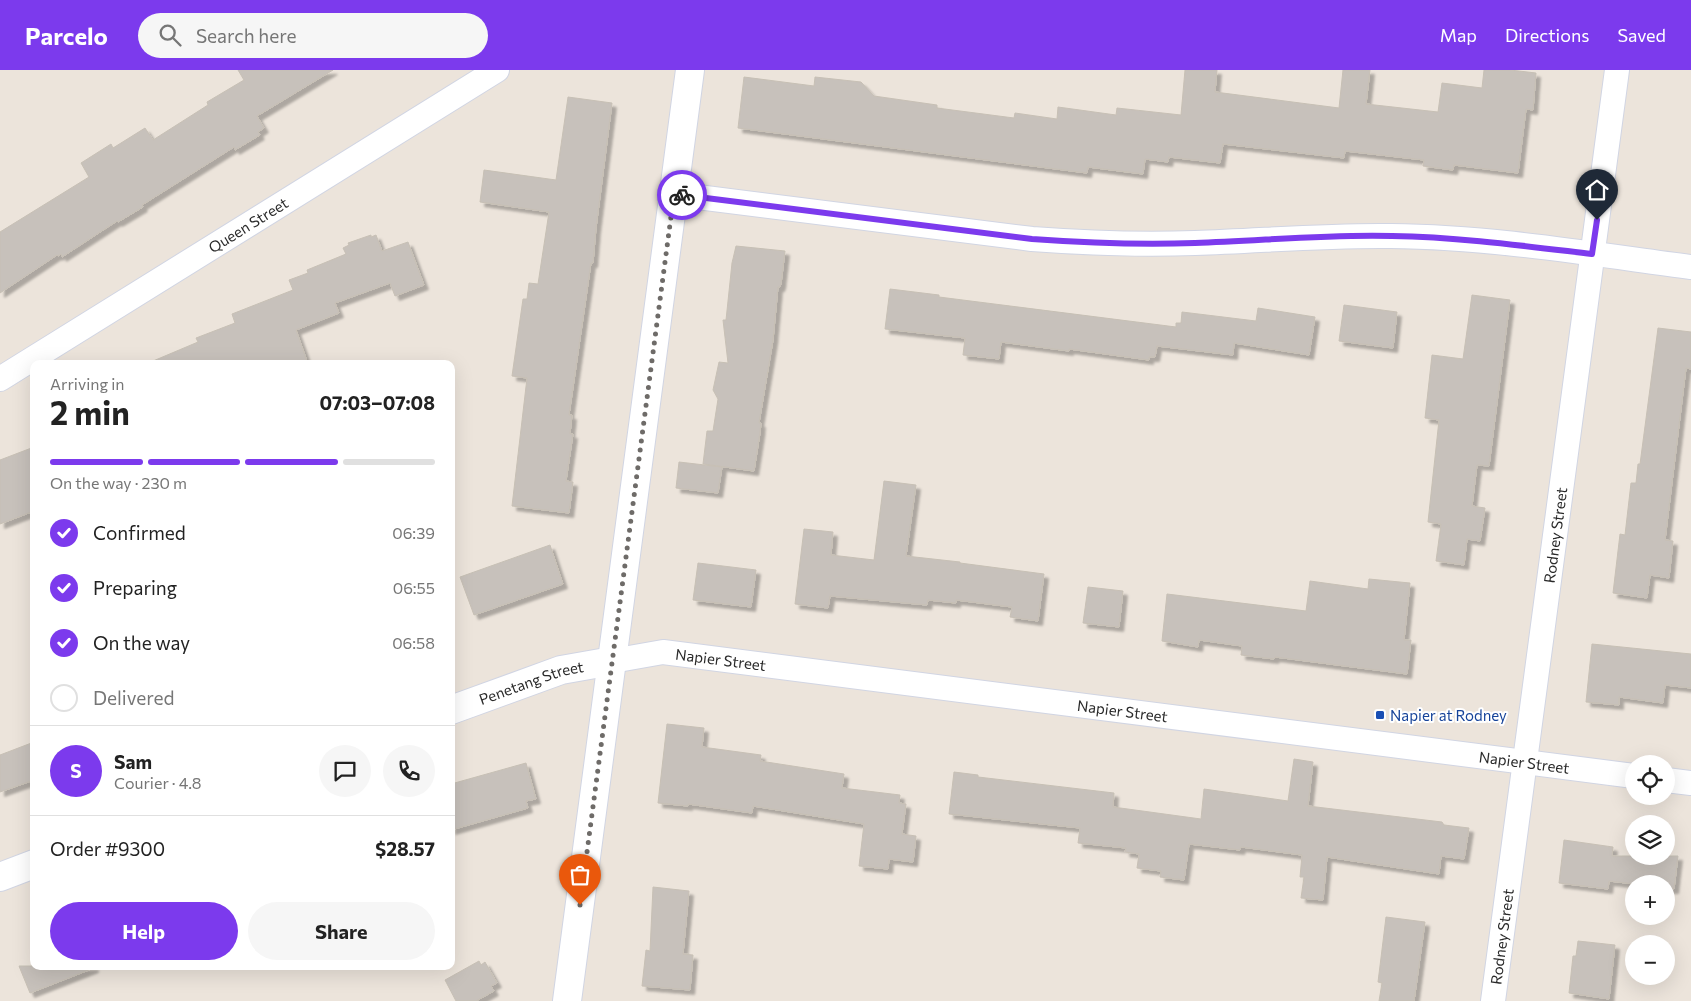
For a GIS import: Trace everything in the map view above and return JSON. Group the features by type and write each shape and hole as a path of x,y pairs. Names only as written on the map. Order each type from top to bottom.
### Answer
{"main road":[{"path":"567,1001 690,70"},
{"name":"Penetang Street","path":"455,709 561,670 612,661"},
{"path":"0,877 30,866"}],"street":[{"name":"Queen Street","path":"31,360 497,70"},
{"name":"Rodney Street","path":"1493,1001 1617,70"},
{"path":"674,194 1067,242 1194,244 1312,237 1392,236 1475,240 1691,267"},
{"name":"Queen Street","path":"0,379 30,360"},
{"name":"Napier Street","path":"612,661 663,652 1625,775"},
{"path":"1675,781 1691,783"}],"building":[{"path":"238,70 333,70 257,116 264,128 258,132 260,135 235,150 234,147 142,205 143,207 117,221 62,257 61,254 57,255 0,293 0,232 89,177 81,163 111,144 113,148 145,128 153,140 208,105 207,102 244,80"},
{"path":"1185,70 1217,70 1215,92 1339,108 1343,70 1370,70 1366,104 1438,112 1442,83 1482,88 1484,70 1536,73 1533,110 1526,109 1518,173 1454,165 1453,170 1423,166 1424,160 1345,151 1344,158 1223,144 1220,163 1169,157 1168,162 1145,159 1143,174 1088,167 1087,173 738,128 744,77 814,86 815,77 861,82 874,96 937,105 937,108 1014,118 1015,113 1057,119 1058,107 1116,115 1117,108 1181,115"},
{"path":"568,97 612,103 593,263 591,263 569,415 572,415 570,434 573,434 566,481 573,482 569,513 512,506 527,378 512,376 523,299 527,299 529,283 538,284 549,212 480,202 484,170 556,180"},
{"path":"376,235 382,251 408,242 424,285 395,296 390,283 335,303 339,313 296,330 307,360 155,360 198,342 196,338 235,323 232,314 293,290 289,280 308,273 307,270 346,254 343,248 349,245 348,243"},
{"path":"736,246 785,251 781,284 778,287 773,340 759,423 761,423 760,433 754,471 703,464 707,431 713,431 718,399 713,390 719,362 728,363 723,320 726,320 732,263"},
{"path":"890,289 1176,327 1176,323 1181,323 1182,312 1256,321 1258,308 1315,317 1309,355 1234,343 1233,355 1157,346 1155,357 1149,357 1149,360 1001,342 999,359 963,355 965,338 885,329"},
{"path":"1472,295 1510,300 1489,466 1477,465 1472,506 1485,508 1480,541 1467,539 1464,565 1436,561 1441,524 1428,522 1439,420 1425,418 1432,355 1463,359"},
{"path":"1344,305 1397,312 1393,348 1339,341"},
{"path":"1658,328 1691,332 1691,369 1686,368 1665,540 1673,541 1669,578 1650,575 1647,598 1613,593 1620,534 1625,535 1631,483 1636,483 1638,464 1640,464"},
{"path":"30,449 30,513 0,524 0,460"},
{"path":"679,462 722,467 718,493 676,488"},
{"path":"884,481 916,485 906,556 1044,574 1038,621 1010,617 1012,607 956,600 956,603 928,600 927,605 830,596 828,608 795,604 804,529 833,532 831,555 874,560"},
{"path":"550,545 563,584 474,615 460,577"},
{"path":"698,563 756,570 751,607 693,600"},
{"path":"1369,579 1410,583 1404,640 1411,640 1407,674 1275,657 1274,659 1241,655 1242,646 1199,640 1198,647 1162,641 1167,594 1306,611 1310,581 1368,589"},
{"path":"1088,587 1123,591 1119,627 1083,623"},
{"path":"1592,644 1691,654 1691,688 1665,685 1663,703 1619,697 1619,705 1586,702"},
{"path":"667,724 704,728 702,747 761,755 760,761 844,774 842,788 900,795 899,803 906,804 902,834 916,836 913,862 889,859 888,869 859,866 864,824 753,806 752,813 688,804 688,806 658,803"},
{"path":"30,744 30,781 0,792 0,755"},
{"path":"1294,759 1313,762 1308,806 1442,822 1444,825 1469,828 1464,859 1441,856 1439,874 1327,857 1323,900 1301,898 1304,877 1300,877 1302,855 1241,847 1240,850 1189,844 1184,880 1160,877 1161,871 1137,868 1139,854 1125,852 1126,848 1078,843 1080,828 949,814 954,772 978,775 978,777 1114,793 1113,807 1201,819 1204,789 1288,801"},
{"path":"526,763 536,799 526,801 528,808 455,829 455,783"},
{"path":"1564,840 1613,847 1612,856 1625,856 1625,865 1675,865 1675,856 1678,856 1675,881 1675,875 1625,875 1625,883 1609,881 1608,889 1559,883"},
{"path":"653,887 689,891 683,954 693,955 690,990 642,986 646,950 650,951"},
{"path":"1386,917 1425,922 1414,1001 1379,1001 1382,983 1378,982"},
{"path":"1578,941 1615,945 1609,999 1569,993 1573,956 1576,956"},
{"path":"479,961 481,965 485,962 497,983 491,986 494,991 476,1001 456,1001 445,980"},
{"path":"19,966 30,966 30,970 89,970 30,993"}],"way so far":[{"path":"580,905 674,194 682,195"}],"place":[{"name":"Napier at Rodney","path":"1380,715"}],"route":[{"path":"682,195 1032,239 1084,243 1194,244 1312,237 1392,236 1475,240 1592,254 1597,220"}]}
